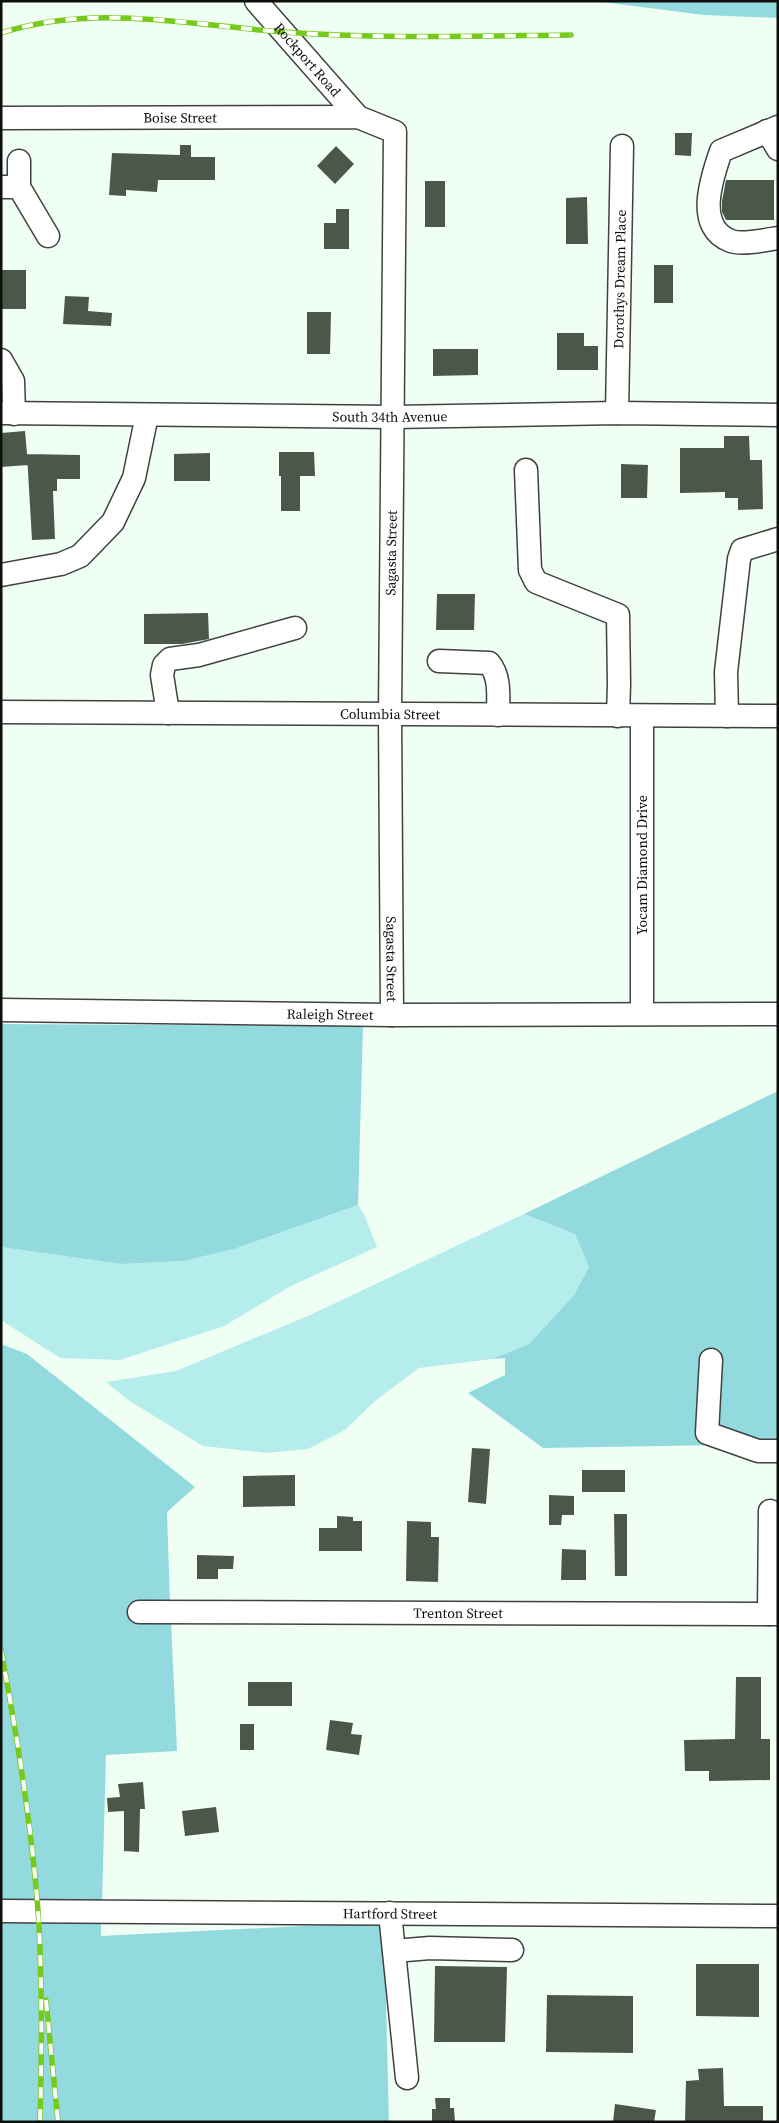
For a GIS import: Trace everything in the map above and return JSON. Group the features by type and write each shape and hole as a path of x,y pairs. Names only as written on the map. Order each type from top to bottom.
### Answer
{"street":[{"name":"Rockport Road","path":"256,1 358,117"},
{"name":"Boise Street","path":"1,118 358,117"},
{"name":"Sagasta Street","path":"358,117 395,132 390,714 392,1015"},
{"path":"774,136 721,151 710,182 709,217 714,230 732,242 778,238"},
{"name":"Dorothys Dream Place","path":"617,413 622,146"},
{"path":"19,161 10,187 48,236"},
{"path":"1,360 13,381 8,414"},
{"name":"South 34th Avenue","path":"8,414 393,417 617,413 778,415"},
{"path":"1,576 61,564 80,556 113,522 134,478 147,415"},
{"path":"526,470 530,570 536,582 618,615 620,684 618,716"},
{"path":"727,716 726,672 739,559 742,550 778,539"},
{"path":"168,713 162,675 164,665 170,659 199,655 295,628"},
{"path":"439,661 489,663 494,670 498,689 498,715"},
{"name":"Columbia Street","path":"1,712 778,716"},
{"name":"Yocam Diamond Drive","path":"642,716 642,1013"},
{"name":"Raleigh Street","path":"1,1010 392,1015 778,1014"},
{"path":"710,1360 707,1433 758,1451 778,1451"},
{"path":"770,1512 773,1614"},
{"name":"Trenton Street","path":"139,1612 773,1614"},
{"name":"Hartford Street","path":"1,1911 778,1916"},
{"path":"390,1913 407,2078"},
{"path":"394,1951 430,1948 512,1950"}],"shaded area":[{"path":"594,1 778,1 778,18 704,15"},
{"path":"1,1024 363,1026 358,1205 234,1249 184,1261 121,1264 1,1247"},
{"path":"778,1091 778,1444 543,1448 468,1393 505,1375 505,1358 492,1359 529,1344 574,1295 589,1267 575,1234 524,1214"},
{"path":"358,1205 364,1214 377,1247 291,1286 224,1326 120,1360 60,1358 1,1320 1,1247 121,1264 184,1261 234,1249"},
{"path":"524,1214 575,1234 589,1267 574,1295 529,1344 492,1359 419,1368 375,1401 345,1430 308,1449 267,1453 203,1446 128,1400 106,1382 176,1371 310,1315"},
{"path":"1,1344 27,1354 195,1487 167,1512 170,1603 131,1603 131,1621 171,1621 177,1751 106,1755 102,1902 1,1902"},
{"path":"1,1920 101,1921 101,1936 384,1922 389,2122 1,2122"}],"building":[{"path":"675,133 692,133 691,156 675,155"},
{"path":"180,145 191,145 191,157 215,157 215,180 158,180 157,192 126,190 126,196 109,195 112,153 180,155"},
{"path":"336,146 354,164 335,184 317,166"},
{"path":"726,180 774,180 774,220 726,220 722,212 722,201"},
{"path":"425,181 445,181 445,227 425,227"},
{"path":"587,197 588,244 566,244 566,198"},
{"path":"336,209 349,209 349,249 324,249 324,223 336,223"},
{"path":"654,265 673,265 673,303 654,303"},
{"path":"1,270 26,270 26,309 2,309"},
{"path":"65,296 89,297 88,311 112,313 111,326 63,324"},
{"path":"307,312 331,312 330,354 307,354"},
{"path":"557,333 584,333 584,346 598,346 598,370 557,370"},
{"path":"433,349 478,349 478,375 433,376"},
{"path":"25,431 28,465 1,467 1,433"},
{"path":"724,436 749,436 750,460 762,460 763,509 738,510 738,498 725,498 725,492 680,493 680,448 724,448"},
{"path":"279,452 314,452 315,476 300,476 300,511 281,511"},
{"path":"210,453 210,481 174,481 174,454"},
{"path":"27,454 80,455 80,479 57,479 57,491 53,491 55,539 32,540"},
{"path":"621,464 648,465 647,498 621,498"},
{"path":"437,594 475,594 474,630 436,630"},
{"path":"208,613 209,639 182,644 144,644 144,614"},
{"path":"472,1448 490,1449 486,1504 468,1502"},
{"path":"582,1470 625,1470 625,1492 582,1492"},
{"path":"295,1475 295,1506 243,1507 243,1476"},
{"path":"549,1495 574,1496 574,1515 562,1515 561,1525 549,1525"},
{"path":"614,1514 627,1514 627,1576 615,1576"},
{"path":"337,1516 353,1517 353,1521 362,1521 362,1551 319,1551 319,1528 337,1528"},
{"path":"407,1521 431,1522 431,1537 439,1537 438,1582 406,1581"},
{"path":"562,1549 586,1550 586,1580 561,1580"},
{"path":"197,1555 234,1556 233,1569 218,1569 218,1579 197,1579"},
{"path":"736,1677 761,1677 761,1739 770,1739 770,1780 709,1781 709,1771 685,1771 684,1740 735,1739"},
{"path":"248,1682 292,1682 292,1706 248,1706"},
{"path":"330,1720 353,1723 351,1734 362,1735 359,1755 326,1750"},
{"path":"240,1724 254,1724 254,1750 240,1750"},
{"path":"143,1782 145,1809 140,1809 139,1852 124,1851 124,1811 108,1812 107,1798 120,1797 118,1784"},
{"path":"216,1807 219,1832 185,1836 182,1811"},
{"path":"696,1964 759,1964 759,2017 696,2016"},
{"path":"435,1966 507,1967 505,2042 434,2042"},
{"path":"547,1995 633,1996 633,2053 546,2052"},
{"path":"723,2068 724,2106 763,2106 763,2122 685,2122 686,2081 699,2080 698,2069"},
{"path":"435,2098 450,2098 450,2108 454,2108 455,2122 432,2122 432,2109 436,2109"},
{"path":"615,2104 656,2110 654,2122 613,2122"}],"railway":[{"path":"1,33 36,24 71,19 106,18 177,21 283,32 355,36 571,35"},
{"path":"1,1650 24,1787 39,1925 41,1998 40,2122"},
{"path":"46,2000 58,2122"}]}
